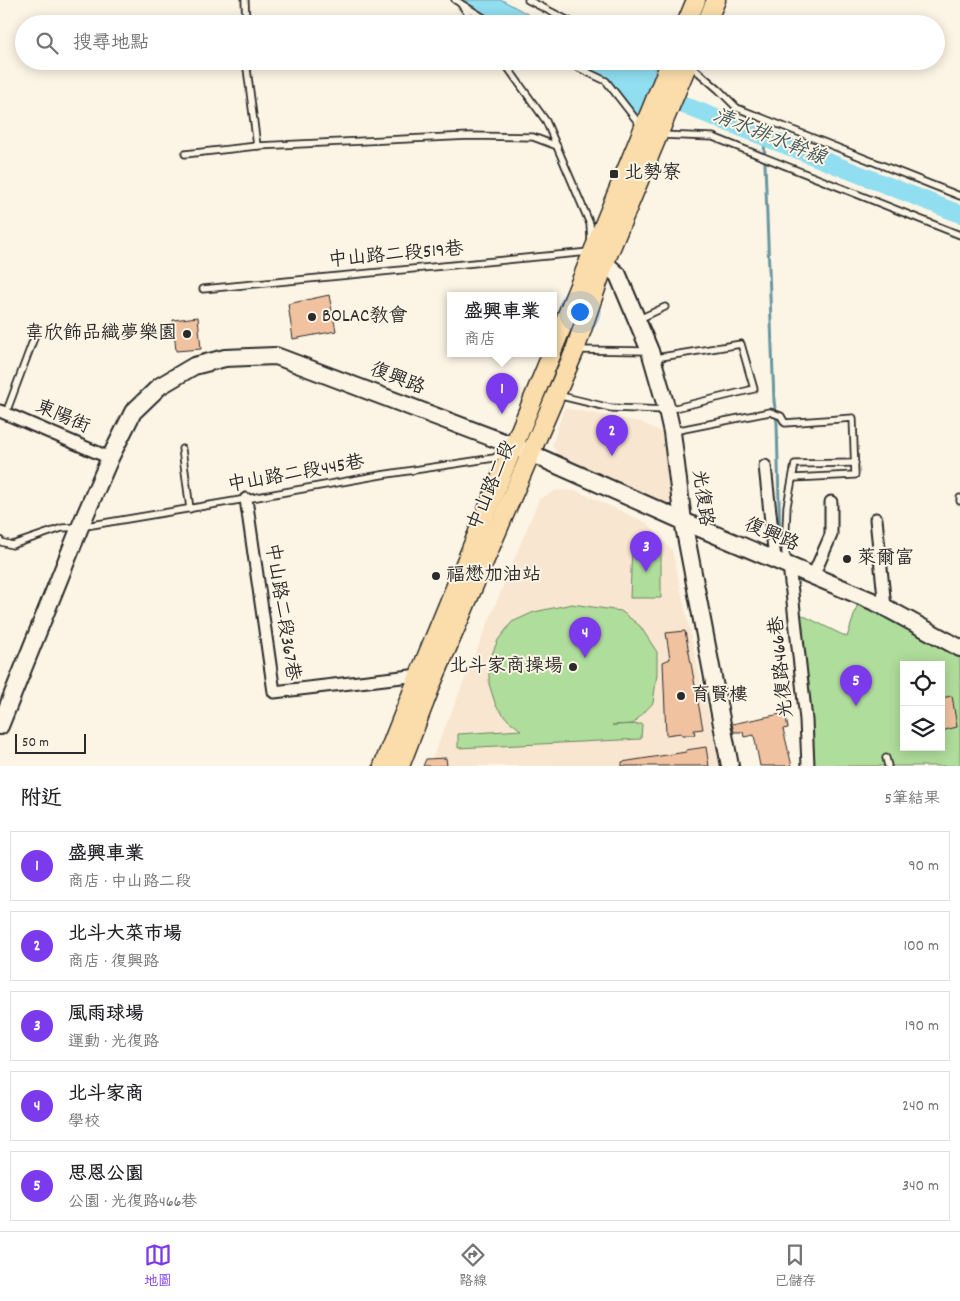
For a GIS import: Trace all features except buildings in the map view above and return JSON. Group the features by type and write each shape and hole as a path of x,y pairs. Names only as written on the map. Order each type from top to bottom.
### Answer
{"main road":[{"path":"690,15 696,0"},
{"path":"710,15 716,0"},
{"path":"661,107 669,70"},
{"path":"661,107 685,70"},
{"name":"中山路二段","path":"557,341 599,257 661,107"},
{"name":"中山路二段","path":"383,766 556,395 575,350 599,257"},
{"name":"中山路二段","path":"400,766 425,679 514,446 550,357"}],"street":[{"name":"光復路","path":"599,257 618,275 651,355 667,410 672,432 683,521 730,766"},
{"name":"復興路","path":"0,726 80,527 110,458 133,412 160,386 194,366 224,358 276,356 514,446 683,521 885,607 960,648"},
{"name":"東陽街","path":"3,412 110,458"},
{"name":"光復路466巷","path":"765,466 806,720 808,766"},
{"name":"中山路二段367巷","path":"246,499 274,692 425,679"},
{"path":"813,576 831,535 831,502"},
{"path":"876,519 885,607"}],"lane":[{"path":"245,0 246,15"},
{"path":"528,0 557,15"},
{"path":"458,1 468,15"},
{"path":"458,1 480,15"},
{"path":"247,70 257,146"},
{"path":"509,70 546,121 590,224 599,257"},
{"path":"583,70 606,81 650,132 713,137 960,235"},
{"path":"697,70 737,108 960,196"},
{"path":"185,154 257,146 479,136 533,137 557,146"},
{"name":"中山路二段519巷","path":"203,289 599,257"},
{"path":"637,320 665,308"},
{"path":"3,412 34,338"},
{"path":"556,395 611,408 667,410 754,389 741,344 651,355 575,350"},
{"path":"672,432 770,412 781,416 786,423 853,418 855,475 793,478"},
{"name":"中山路二段445巷","path":"0,540 12,546 62,528 80,527 381,475 494,458 514,446"},
{"path":"182,449 190,509"},
{"path":"782,562 785,552 787,506 795,464 855,463"},
{"path":"886,758 888,766"}],"shaded area":[{"path":"564,408 641,422 663,433 671,504 582,466 564,461 552,446"},
{"path":"557,490 577,491 647,523 672,550 720,766 429,766 539,499"}],"green space":[{"path":"632,544 661,546 661,598 630,598"},
{"path":"858,603 960,657 960,766 812,766 800,614 847,637"},
{"name":"北斗家商操場","path":"572,604 621,611 640,626 657,652 657,674 653,703 633,724 612,725 642,724 641,739 458,748 458,734 521,730 508,720 496,706 489,684 489,661 498,640 512,622 534,612"}],"water":[{"path":"454,0 502,0 530,15 481,15"},
{"path":"581,70 658,70 638,116 607,84"}],"waterway":[{"name":"清水排水幹線","path":"658,95 960,214"},
{"path":"764,137 774,401 777,423 780,542"}],"place":[{"name":"北勢寮","path":"614,174"},
{"name":"BOLAC教會","path":"312,317"},
{"name":"韋欣飾品織夢樂園","path":"187,334"},
{"name":"盛興車業","path":"502,414"},
{"name":"北斗大菜市場","path":"612,456"},
{"name":"萊爾富","path":"847,559"},
{"name":"風雨球場","path":"646,572"},
{"name":"福懋加油站","path":"436,576"},
{"name":"北斗家商","path":"585,658"},
{"name":"北斗家商操場","path":"573,667"},
{"name":"育賢樓","path":"681,696"},
{"name":"思恩公園","path":"856,706"}]}
